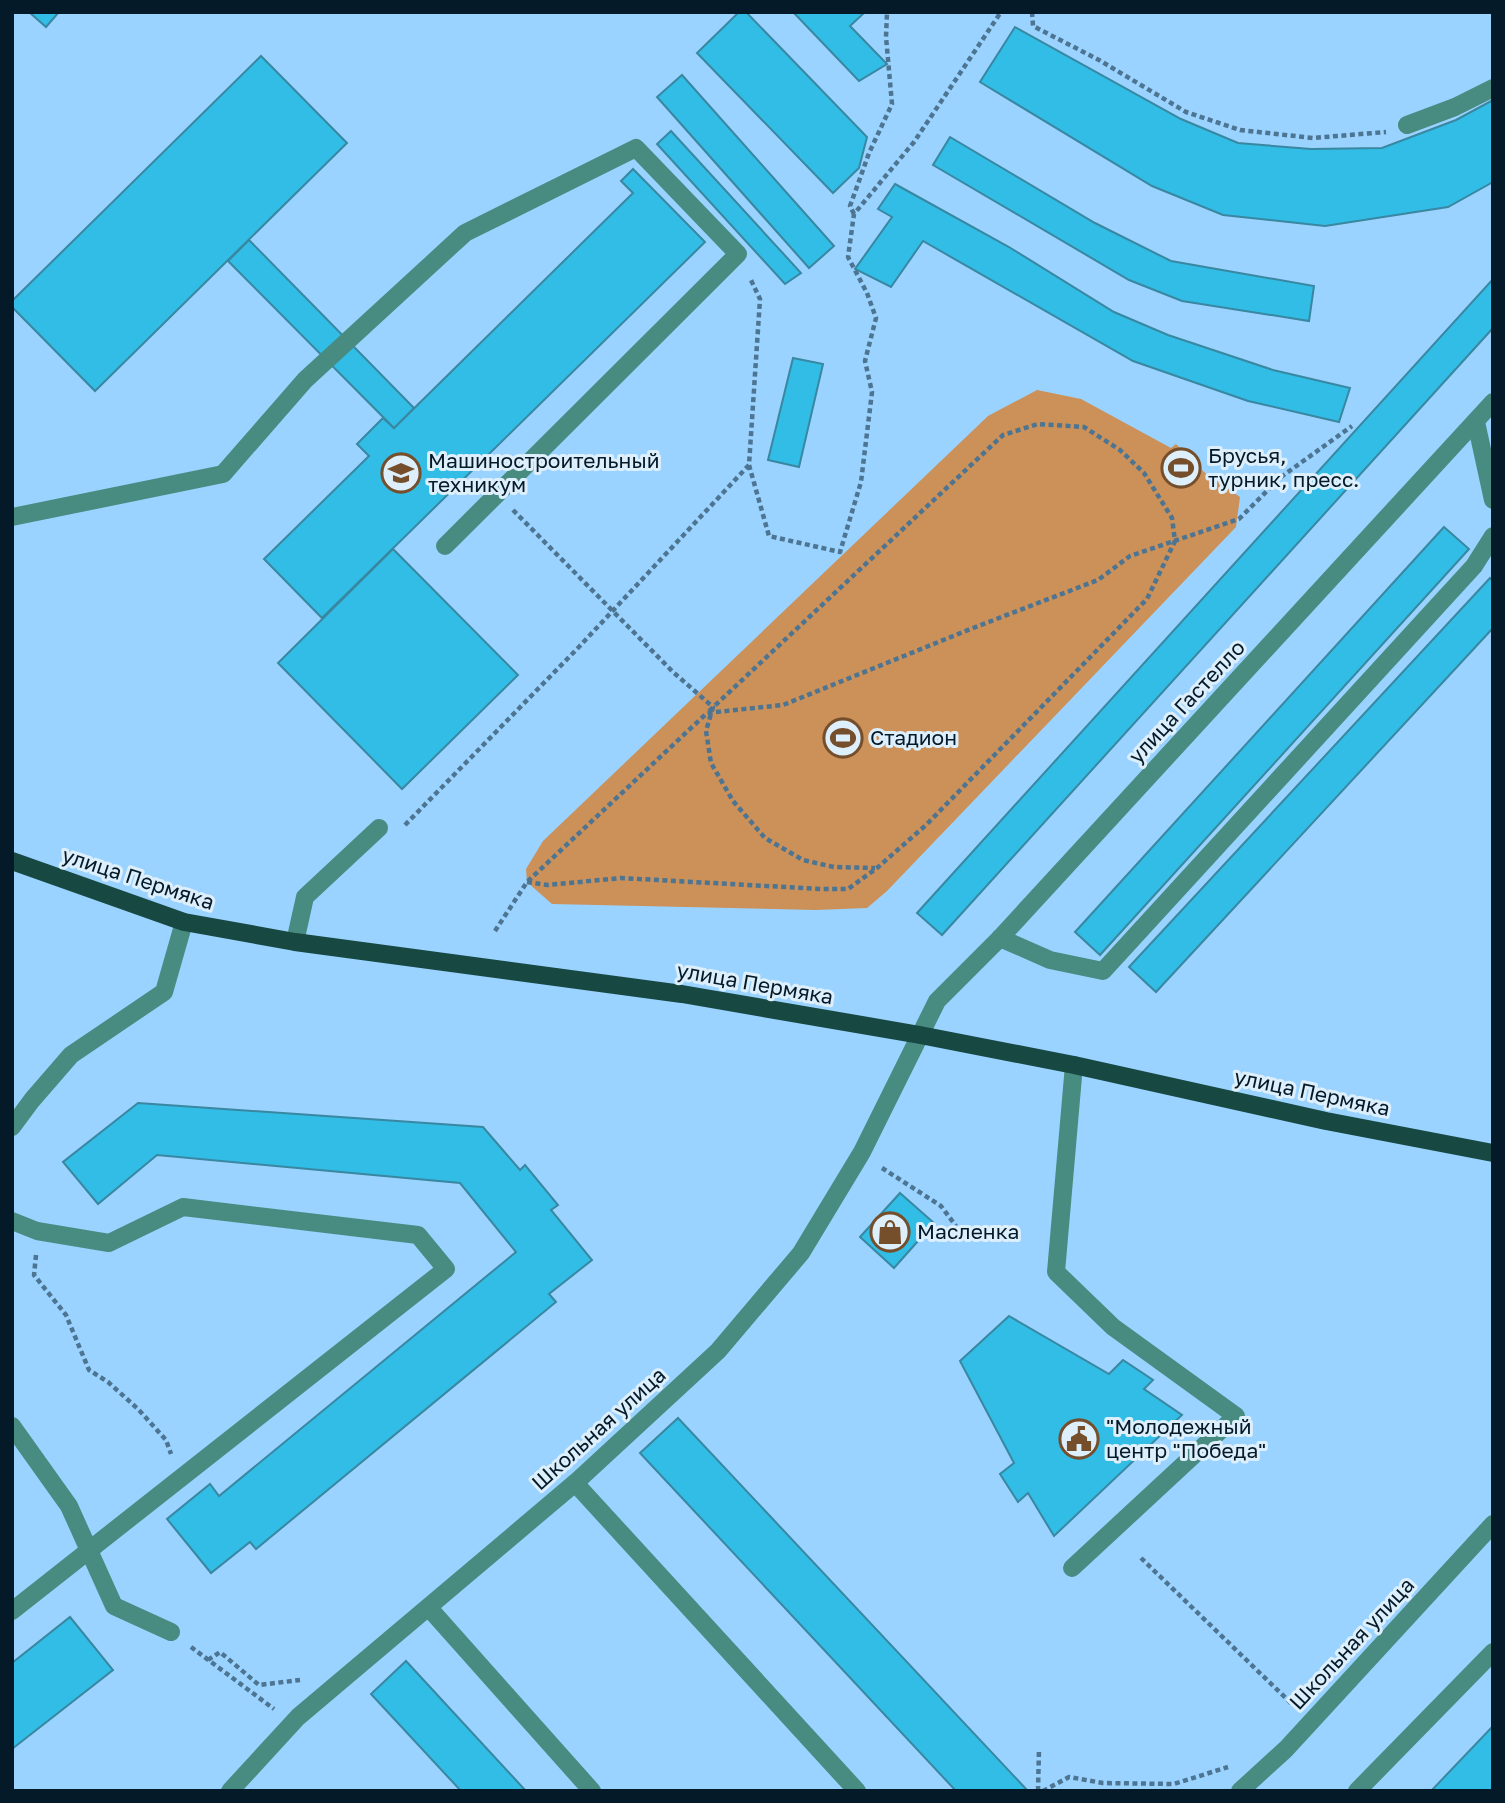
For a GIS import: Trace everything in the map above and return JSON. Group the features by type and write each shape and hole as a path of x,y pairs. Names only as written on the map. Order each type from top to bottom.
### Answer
{"main road":[{"name":"улица Пермяка","path":"12,861 184,922 295,942 682,994 920,1035 1074,1065 1326,1121 1493,1153"}],"street":[{"path":"1407,125 1455,107 1493,88"},
{"path":"12,517 223,474 304,380 465,233 636,148 738,254 445,546"},
{"name":"улица Гастелло","path":"920,1035 937,1001 1000,939 1493,402"},
{"path":"1476,422 1493,500"},
{"path":"1000,939 1050,960 1103,971 1474,566 1493,536"},
{"path":"295,942 305,897 379,828"},
{"path":"12,1127 71,1055 164,992 184,922"},
{"name":"Школьная улица","path":"230,1791 292,1723 575,1483 726,1341 801,1254 862,1152 920,1035"},
{"path":"1072,1568 1236,1416 1113,1327 1056,1272 1074,1065"},
{"path":"12,1611 446,1269 418,1235 183,1208 109,1243 37,1231 16,1223"},
{"path":"12,1426 69,1506 114,1606 171,1632"},
{"path":"575,1483 857,1791"},
{"name":"Школьная улица","path":"1240,1791 1273,1763 1493,1524"},
{"path":"429,1608 592,1791"},
{"path":"1357,1791 1493,1652"}],"path":[{"path":"854,214 850,206 857,184 892,104 886,37 887,12"},
{"path":"738,254 760,299 749,464 769,536 840,552 861,482 872,392 865,361 876,318 867,293 848,257 854,214 914,142 1001,12"},
{"path":"1032,12 1033,26 1099,60 1186,112 1240,130 1313,138 1382,134"},
{"path":"495,931 527,882 1003,435 1038,425 1084,427 1120,450 1144,473 1172,518 1175,541 1153,591 1133,615 926,825 877,868 848,889 621,878 548,885 527,882"},
{"path":"711,711 783,705 1098,580 1130,556 1239,519 1281,477 1352,426"},
{"path":"398,832 612,611 749,464"},
{"path":"497,494 711,711"},
{"path":"711,711 706,731 711,763 733,802 765,838 803,860 834,867 877,868"},
{"path":"862,1152 898,1180 941,1206 956,1226"},
{"path":"16,1223 37,1245 34,1275 66,1315 89,1370 108,1382 148,1419 166,1440 181,1477"},
{"path":"1141,1558 1311,1722"},
{"path":"171,1632 292,1723"},
{"path":"208,1660 220,1652 259,1685 316,1678 343,1680"},
{"path":"1039,1749 1040,1791 1069,1777 1103,1783 1174,1784 1238,1764"}],"shaded area":[{"name":"Стадион","path":"1037,390 1081,399 1171,448 1176,444 1204,472 1240,497 1236,527 887,891 867,908 816,910 552,904 527,882 526,869 543,841 988,416"}],"building":[{"path":"29,12 59,12 46,27"},
{"path":"739,12 746,12 867,137 859,168 833,193 697,53"},
{"path":"793,12 865,12 850,26 887,64 859,81"},
{"path":"1015,27 1181,119 1238,143 1311,149 1382,148 1456,120 1493,100 1493,182 1448,207 1325,226 1223,215 1152,186 980,82"},
{"path":"261,56 347,143 95,391 12,307 12,301"},
{"path":"682,75 834,246 809,268 657,97"},
{"path":"671,131 801,273 785,284 657,144"},
{"path":"950,137 1095,223 1171,261 1314,286 1309,321 1182,301 1129,280 933,165"},
{"path":"633,169 705,242 322,618 264,559 369,456 357,444 383,418 394,428 633,193 621,181"},
{"path":"895,184 1009,247 1114,312 1168,335 1273,370 1350,388 1339,422 1248,401 1133,361 923,241 891,287 855,269 892,217 878,209"},
{"path":"249,240 414,408 394,428 228,261"},
{"path":"1493,279 1493,328 942,935 917,913"},
{"path":"793,358 823,364 799,467 768,460"},
{"path":"1444,527 1469,549 1100,955 1075,932"},
{"path":"393,549 518,675 402,789 278,663"},
{"path":"1490,578 1493,581 1493,628 1156,992 1129,967"},
{"path":"138,1103 483,1127 520,1170 525,1165 558,1205 551,1210 592,1260 549,1294 556,1302 256,1549 250,1542 211,1573 167,1519 210,1484 219,1496 516,1252 460,1183 157,1155 98,1204 63,1162"},
{"path":"900,1193 934,1223 894,1268 860,1237"},
{"name":"\"Молодежный центр \"Победа\"","path":"1009,1316 1109,1374 1123,1360 1153,1380 1144,1389 1182,1415 1054,1536 1028,1493 1018,1502 1000,1474 1014,1463 960,1361"},
{"path":"678,1418 1028,1791 956,1791 640,1453"},
{"path":"70,1617 113,1670 12,1749 12,1663"},
{"path":"406,1661 526,1791 461,1791 371,1694"},
{"path":"1493,1726 1493,1791 1431,1791"}],"place":[{"name":"Брусья, турник, пресс.","path":"1181,468"},
{"name":"Машиностроительный техникум","path":"401,473"},
{"name":"Стадион","path":"843,738"},
{"name":"Масленка","path":"890,1232"},
{"name":"\"Молодежный центр \"Победа\"","path":"1079,1439"}]}
